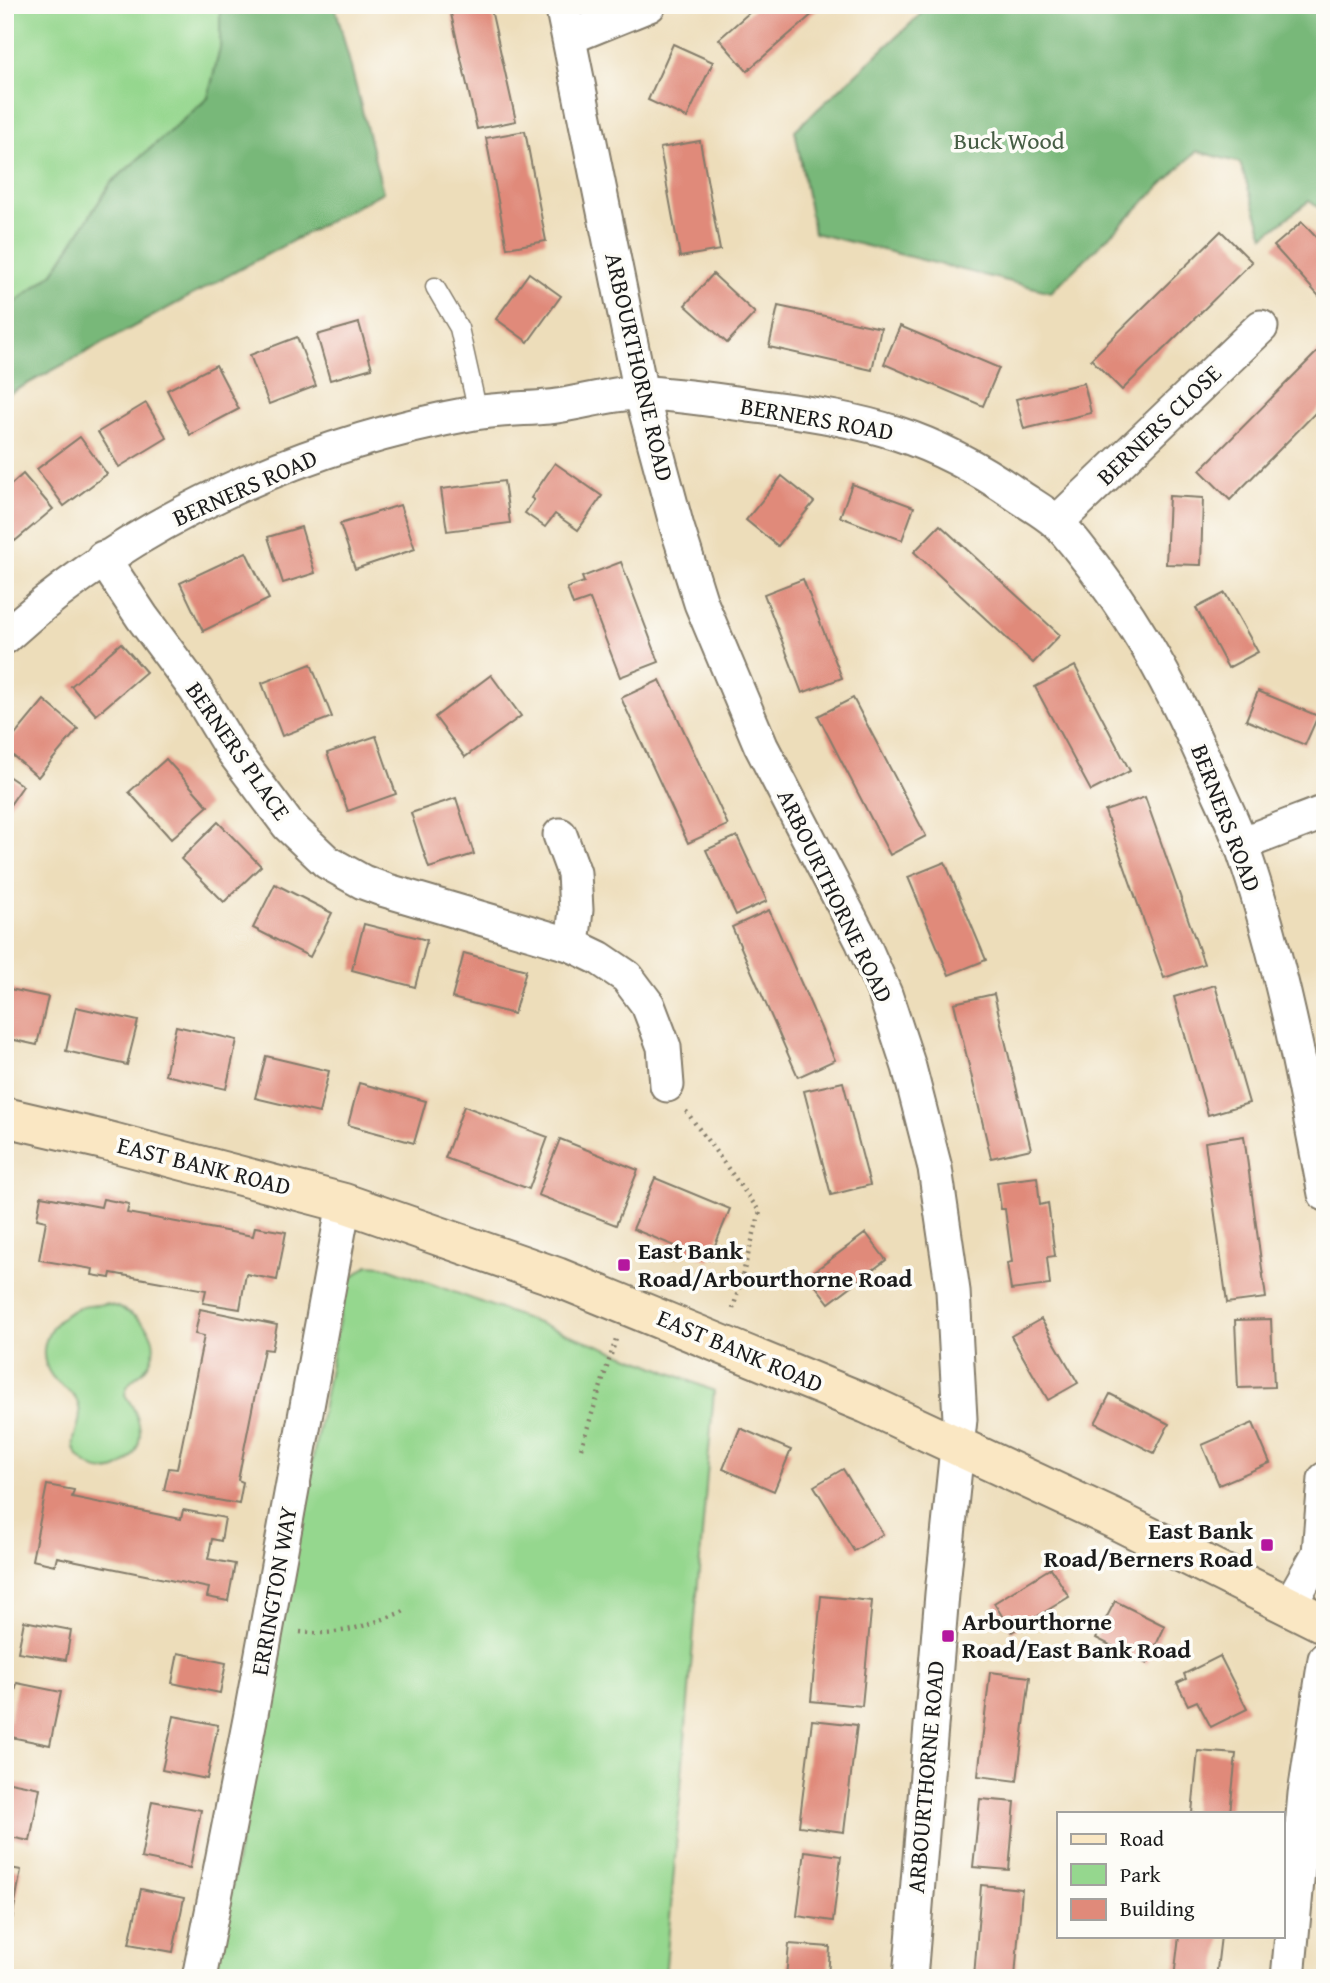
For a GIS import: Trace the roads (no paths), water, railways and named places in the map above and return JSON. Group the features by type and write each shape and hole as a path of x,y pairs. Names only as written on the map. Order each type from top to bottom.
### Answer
{"street":[{"name":"ARBOURTHORNE ROAD","path":"562,5 641,393 677,527 701,603 761,746 862,941 885,994 909,1067 935,1168 945,1227 957,1339 959,1449 941,1607 910,1978"},
{"path":"570,37 649,5"},
{"name":"BERNERS CLOSE","path":"1057,523 1261,327"},
{"name":"BERNERS ROAD","path":"5,637 36,609 103,558 212,498 304,459 410,428 478,413 554,406 641,393 819,414 909,436 952,454 989,475 1057,523 1094,566 1124,608 1189,726 1241,844 1269,935 1304,1080 1325,1194"},
{"name":"BERNERS PLACE","path":"103,558 196,690 232,750 288,825 327,862 363,882 385,890 572,945 599,958 627,977 648,1006 664,1048 667,1085"},
{"path":"1241,844 1325,812"},
{"path":"560,835 574,873 576,910 572,945"},
{"name":"EAST BANK ROAD","path":"5,1117 344,1203 482,1250 627,1304 867,1404 1112,1518 1325,1624"},
{"name":"ERRINGTON WAY","path":"199,1978 268,1628 344,1203"},
{"path":"1289,1606 1319,1553 1325,1479"},
{"path":"1288,1978 1305,1794 1325,1659"}],"lane":[{"path":"435,287 459,328 478,413"}],"place":[{"name":"East Bank Road/Arbourthorne Road","path":"624,1265"},
{"name":"East Bank Road/Berners Road","path":"1267,1545"},
{"name":"Arbourthorne Road/East Bank Road","path":"948,1636"}],"park label":[{"name":"Buck Wood","path":"1009,141"}]}
